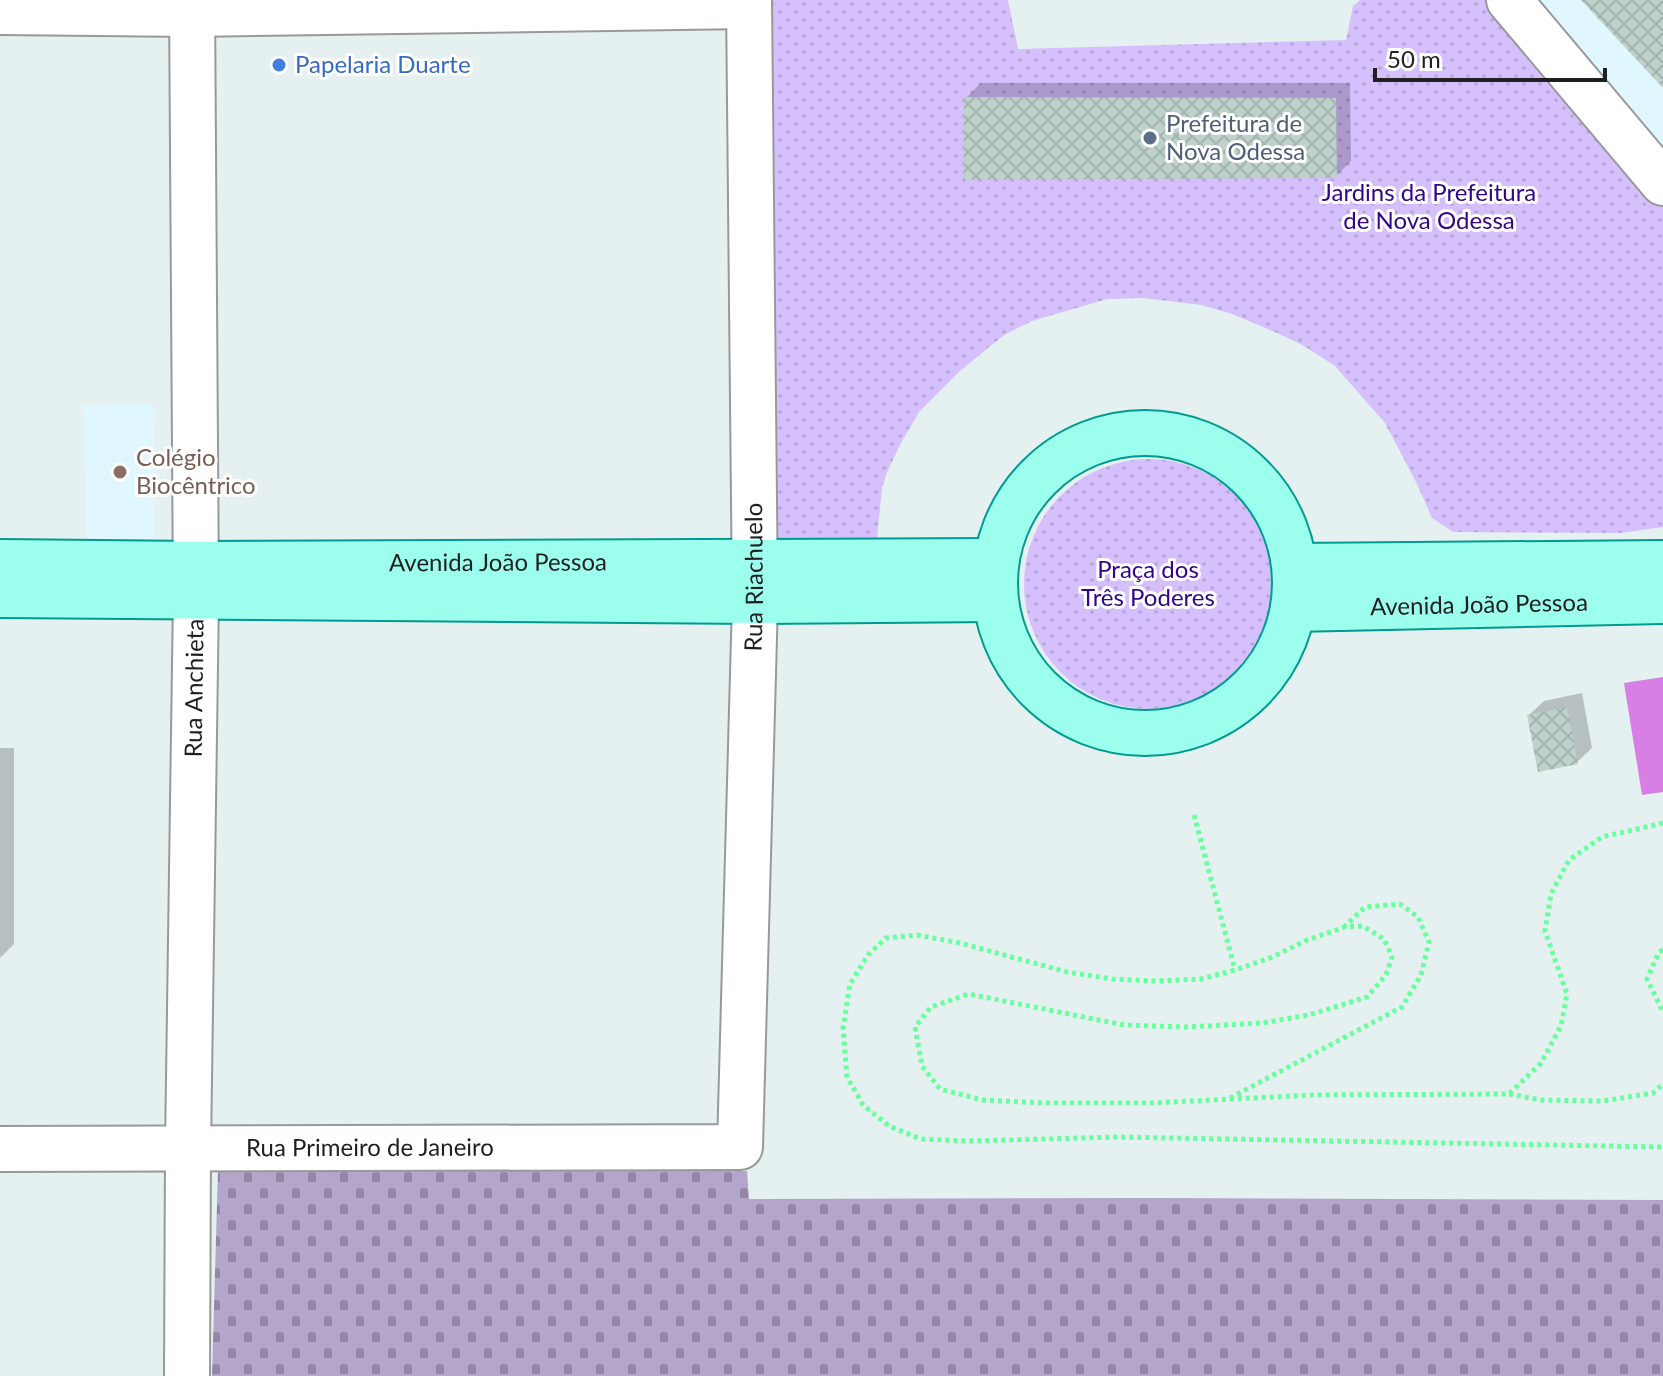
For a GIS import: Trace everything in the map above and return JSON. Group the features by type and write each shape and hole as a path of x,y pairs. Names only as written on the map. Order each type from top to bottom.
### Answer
{"main road":[{"path":"1132,433 1180,437 1228,458 1248,474 1280,516 1295,566 1295,595 1289,629 1265,674 1228,708 1200,722 1171,731 1150,733 1110,729 1071,714 1039,689 1014,657 999,619 995,580 1001,539 1008,518 1020,499 1050,466 1089,443 1132,433"},
{"name":"Avenida João Pessoa","path":"1295,566 1663,563"},
{"name":"Avenida João Pessoa","path":"20,579 995,580"},
{"name":"Avenida João Pessoa","path":"1293,609 1663,601"}],"street":[{"path":"1509,0 1663,183"},
{"path":"0,12 192,7 749,3"},
{"name":"Rua Riachuelo","path":"740,1147 755,582 749,3"},
{"name":"Rua Anchieta","path":"187,1376 196,580 192,7"},
{"name":"Rua Primeiro de Janeiro","path":"0,1149 740,1147"}],"path":[{"path":"1194,815 1235,970"},
{"path":"1509,1094 1541,1063 1561,1026 1567,994 1545,931 1551,894 1569,860 1602,837 1663,823"},
{"path":"1226,1100 1402,1007 1421,975 1429,942 1418,917 1400,904 1365,907 1345,927"},
{"path":"1663,1084 1653,1093 1603,1101 1541,1100 1509,1094 1312,1095 1137,1103 1045,1103 982,1100 940,1089 922,1066 915,1027 931,1007 969,994 1124,1025 1202,1026 1262,1023 1309,1015 1367,997 1386,975 1392,957 1384,939 1363,926 1345,927 1307,940 1270,958 1201,979 1154,981 1067,972 960,943 917,935 886,938 868,955 850,984 843,1028 847,1077 863,1105 889,1126 921,1139 968,1141 1117,1137 1663,1147"},
{"path":"1663,950 1659,952 1647,979 1663,1012"}],"shaded area":[{"path":"1539,0 1663,0 1663,147"},
{"name":"Colégio Biocêntrico","path":"153,404 155,543 87,543 83,405"},
{"path":"1663,677 1663,792 1642,795 1624,683"}],"green space":[{"name":"Jardins da Prefeitura de Nova Odessa","path":"773,0 1008,0 1018,49 1346,40 1353,6 1360,0 1496,0 1663,197 1663,527 1620,533 1453,532 1432,518 1385,423 1335,366 1304,346 1232,314 1201,305 1143,298 1107,299 1032,321 1004,335 960,371 919,412 887,472 882,488 876,549 765,549"},
{"name":"Praça dos Três Poderes","path":"1137,459 1161,459 1208,473 1238,495 1265,536 1272,560 1272,608 1265,632 1238,673 1197,700 1161,709 1137,709 1090,695 1069,681 1052,664 1038,643 1029,620 1024,596 1024,572 1038,525 1052,504 1069,487 1090,473 1113,464"},
{"path":"218,1170 747,1171 749,1199 1663,1200 1663,1376 212,1376"}],"building":[{"path":"1581,0 1663,0 1663,88"},
{"name":"Prefeitura de Nova Odessa","path":"964,97 1336,98 1337,178 963,180"},
{"path":"1567,707 1578,764 1538,772 1527,715"}],"place":[{"name":"Papelaria Duarte","path":"279,65"},
{"name":"Prefeitura de Nova Odessa","path":"1150,138"},
{"name":"Colégio Biocêntrico","path":"120,472"}]}
